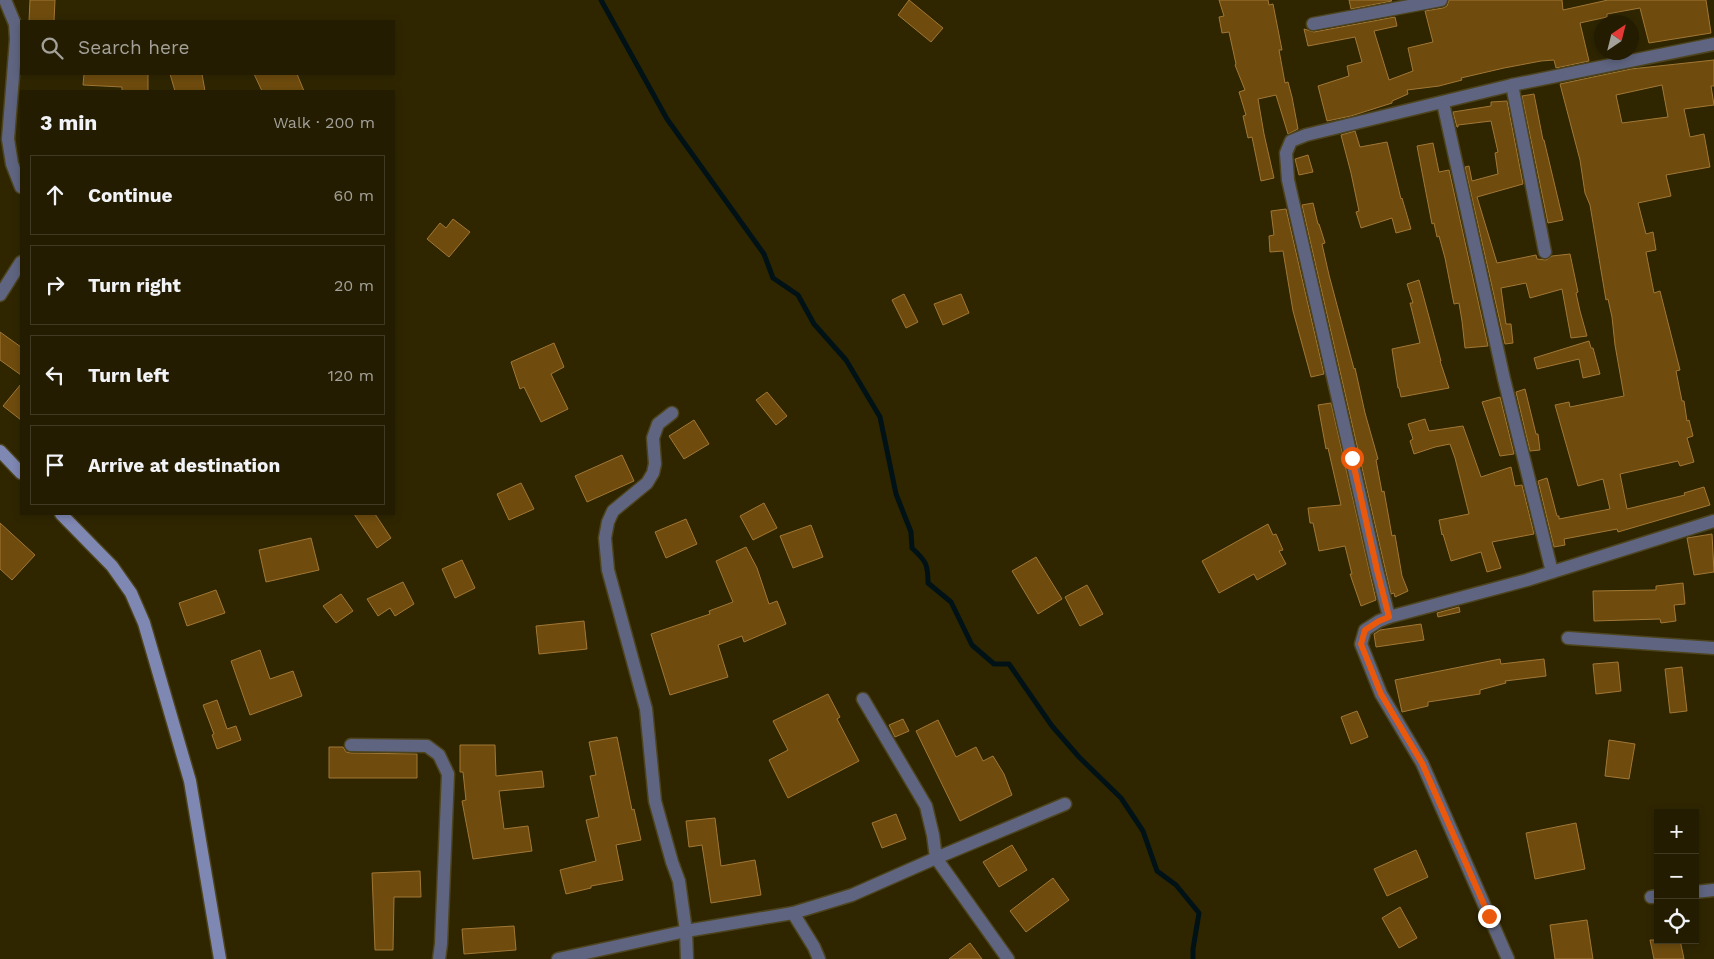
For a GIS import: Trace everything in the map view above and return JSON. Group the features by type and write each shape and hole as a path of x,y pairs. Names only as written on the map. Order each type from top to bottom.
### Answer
{"street":[{"path":"5,0 19,39 5,153 12,164 20,184"},
{"path":"1313,24 1442,0"},
{"path":"1389,617 1316,308 1288,180 1286,153 1291,141 1306,135 1512,85 1714,44"},
{"path":"1512,85 1545,252"},
{"path":"1443,103 1504,379 1552,572"},
{"path":"0,295 20,264"},
{"path":"672,412 658,424 653,438 655,464 653,473 646,483 613,512 608,522 605,538 608,570 646,710 655,801 679,881 686,931 687,959"},
{"path":"0,451 20,472"},
{"path":"62,515 112,566 131,593 144,623 190,781 220,959"},
{"path":"1508,959 1422,763 1381,694 1361,644 1365,630 1389,617 1552,572 1714,521"},
{"path":"1568,638 1714,648"},
{"path":"863,699 926,806 936,858 1008,959"},
{"path":"351,745 427,746 439,755 448,774 439,959"},
{"path":"558,959 686,931 793,913 852,895 1065,804"},
{"path":"1699,892 1714,890"},
{"path":"793,913 814,947 819,959"}],"building":[{"path":"30,0 55,0 54,20 29,20"},
{"path":"909,0 943,28 931,42 898,15"},
{"path":"1219,0 1268,0 1269,5 1273,4 1282,50 1279,50 1285,83 1288,82 1298,129 1288,134 1276,95 1258,99 1274,178 1261,181 1252,137 1248,138 1243,116 1246,115 1239,92 1245,90 1235,65 1229,32 1222,33 1219,17 1224,16"},
{"path":"1349,0 1391,0 1392,1 1351,9"},
{"path":"1449,0 1562,0 1563,10 1608,0 1706,0 1711,33 1649,43 1640,8 1607,15 1594,15 1594,20 1580,23 1589,61 1556,68 1554,60 1541,61 1461,78 1462,80 1439,86 1407,90 1408,94 1392,101 1392,103 1351,116 1327,121 1318,86 1349,76 1347,66 1362,62 1355,37 1308,46 1304,29 1314,32 1395,17 1397,26 1374,31 1389,80 1413,71 1408,48 1433,42 1425,11 1447,6"},
{"path":"1714,60 1714,86 1711,86 1714,105 1684,109 1690,137 1704,134 1710,167 1666,175 1671,196 1638,203 1646,234 1653,232 1656,250 1646,252 1654,293 1660,291 1680,370 1676,371 1687,421 1689,420 1693,436 1687,438 1694,462 1680,466 1678,461 1620,474 1627,509 1685,495 1684,493 1704,487 1710,505 1618,532 1617,529 1564,539 1565,545 1554,547 1538,481 1547,478 1559,519 1610,509 1603,479 1578,486 1555,405 1569,402 1570,407 1624,396 1612,317 1608,299 1606,300 1590,205 1585,193 1580,160 1560,84 1631,69","holes":["1662,85 1668,117 1622,123 1616,95"]},
{"path":"84,75 148,75 148,90 122,90 122,87 83,85"},
{"path":"170,75 202,75 205,90 175,90"},
{"path":"254,75 297,75 304,90 262,90"},
{"path":"1534,94 1543,140 1563,220 1548,223 1522,96"},
{"path":"1507,101 1523,184 1477,197 1497,263 1536,255 1537,259 1546,260 1552,256 1570,254 1578,292 1576,293 1587,336 1571,338 1562,289 1530,298 1526,283 1501,288 1506,324 1511,324 1513,343 1505,344 1465,167 1469,166 1472,181 1498,174 1495,153 1498,152 1491,121 1458,125 1457,127 1453,112 1491,106 1491,102"},
{"path":"1355,131 1360,147 1387,142 1401,199 1411,229 1396,233 1392,218 1361,228 1356,212 1359,211 1351,173 1341,135"},
{"path":"1433,143 1439,172 1449,170 1488,346 1465,348 1459,303 1454,304 1439,236 1437,237 1434,223 1432,224 1417,146"},
{"path":"1308,155 1313,172 1299,175 1295,159"},
{"path":"1313,203 1325,243 1322,244 1329,275 1378,459 1376,460 1392,536 1395,535 1402,576 1408,591 1395,597 1394,593 1391,594 1302,205"},
{"path":"1286,209 1324,374 1311,377 1293,311 1283,251 1270,252 1269,236 1274,235 1271,211"},
{"path":"453,219 470,232 449,257 427,239 440,223 446,228"},
{"path":"1419,280 1449,388 1401,397 1392,349 1420,343 1410,303 1413,303 1407,284"},
{"path":"904,294 918,322 906,328 892,300"},
{"path":"961,294 969,313 943,325 934,304"},
{"path":"0,332 20,346 20,374 0,360"},
{"path":"1589,341 1591,348 1593,348 1600,374 1583,378 1579,359 1537,369 1534,358"},
{"path":"554,343 564,367 551,374 568,409 541,422 524,387 520,389 511,362"},
{"path":"20,385 20,419 3,406"},
{"path":"1525,389 1536,434 1538,434 1540,450 1530,451 1516,392"},
{"path":"767,392 787,416 776,425 756,400"},
{"path":"1500,397 1514,454 1500,456 1482,402"},
{"path":"1331,403 1376,600 1361,606 1350,574 1352,574 1345,546 1319,551 1313,523 1310,523 1308,508 1341,505 1328,448 1326,449 1318,405"},
{"path":"1425,419 1429,431 1463,426 1481,477 1511,467 1515,486 1522,485 1534,534 1492,542 1501,568 1487,572 1481,552 1451,561 1439,520 1469,514 1450,444 1414,454 1410,441 1413,439 1408,424"},
{"path":"694,420 709,444 684,459 669,436"},
{"path":"622,455 634,481 587,502 575,476"},
{"path":"521,483 534,509 509,520 497,494"},
{"path":"764,503 777,528 753,540 740,516"},
{"path":"355,515 376,515 391,538 377,548"},
{"path":"686,519 697,544 666,558 655,532"},
{"path":"0,523 35,555 12,580 0,569"},
{"path":"1268,524 1273,535 1276,534 1283,550 1279,551 1286,564 1257,580 1254,574 1219,593 1202,561"},
{"path":"811,525 823,557 793,568 780,536"},
{"path":"1712,534 1714,572 1694,575 1687,538"},
{"path":"311,538 319,570 266,582 259,550"},
{"path":"746,547 757,568 769,604 777,601 786,624 744,642 742,636 718,645 728,677 670,695 651,634 710,614 709,611 733,602 716,561"},
{"path":"1036,557 1062,599 1038,614 1012,571"},
{"path":"462,560 475,588 455,598 442,569"},
{"path":"403,582 414,604 395,616 390,608 378,616 367,599"},
{"path":"1683,583 1685,604 1674,605 1676,621 1661,623 1660,619 1594,621 1593,591 1656,590 1656,586"},
{"path":"1087,585 1103,614 1080,626 1065,597"},
{"path":"216,590 225,613 187,626 179,603"},
{"path":"341,594 353,611 336,623 323,606"},
{"path":"1459,607 1460,612 1438,617 1437,613"},
{"path":"584,621 587,649 539,654 536,626"},
{"path":"1421,624 1424,640 1376,647 1374,634 1380,630"},
{"path":"260,650 270,679 293,671 302,696 250,715 231,661"},
{"path":"1500,659 1501,664 1544,659 1546,676 1505,681 1506,683 1480,690 1480,694 1428,702 1428,706 1402,712 1395,680"},
{"path":"1618,662 1621,691 1596,694 1593,664"},
{"path":"1682,667 1687,711 1670,713 1665,669"},
{"path":"828,694 840,717 837,719 859,761 788,798 769,760 788,750 773,721"},
{"path":"217,700 227,729 236,726 241,740 217,749 212,735 214,734 203,705"},
{"path":"1357,711 1368,737 1351,744 1341,717"},
{"path":"903,719 909,731 895,737 889,725"},
{"path":"938,720 956,757 976,747 983,761 993,756 1004,774 1012,795 960,821 916,731"},
{"path":"617,737 632,810 634,809 641,840 616,845 623,880 591,886 591,888 566,894 560,870 596,861 586,820 599,817 590,776 596,775 589,742"},
{"path":"1609,740 1635,744 1629,779 1605,776"},
{"path":"460,745 495,745 496,776 542,771 544,787 499,791 504,829 528,826 532,851 473,859 462,801 466,800 463,772 460,772"},
{"path":"329,747 343,747 346,752 351,753 417,754 417,778 329,778"},
{"path":"896,814 906,839 882,848 872,823"},
{"path":"715,818 721,866 755,860 761,895 711,903 702,845 689,847 686,821"},
{"path":"1576,823 1585,869 1535,879 1526,833"},
{"path":"1012,845 1027,870 999,887 983,862"},
{"path":"1416,850 1428,877 1387,896 1374,869"},
{"path":"420,871 421,897 394,897 393,950 375,950 372,873"},
{"path":"1053,878 1069,900 1026,932 1010,911"},
{"path":"1400,907 1417,938 1399,948 1382,918"},
{"path":"1587,920 1593,959 1555,959 1550,925"},
{"path":"514,926 516,950 464,954 462,929"},
{"path":"1650,940 1654,940 1654,944 1681,944 1684,959 1654,959"},
{"path":"970,943 982,959 949,959"}],"waterway":[{"path":"601,0 667,119 764,254 773,278 798,295 814,324 846,360 880,417 896,494 911,532 912,548 927,567 928,583 951,602 972,645 994,664 1009,664 1052,726 1079,757 1121,798 1143,831 1157,871 1176,885 1199,913 1193,959"}],"route":[{"path":"1352,458 1389,617 1365,630 1361,644 1381,694 1422,763 1489,916"}]}
